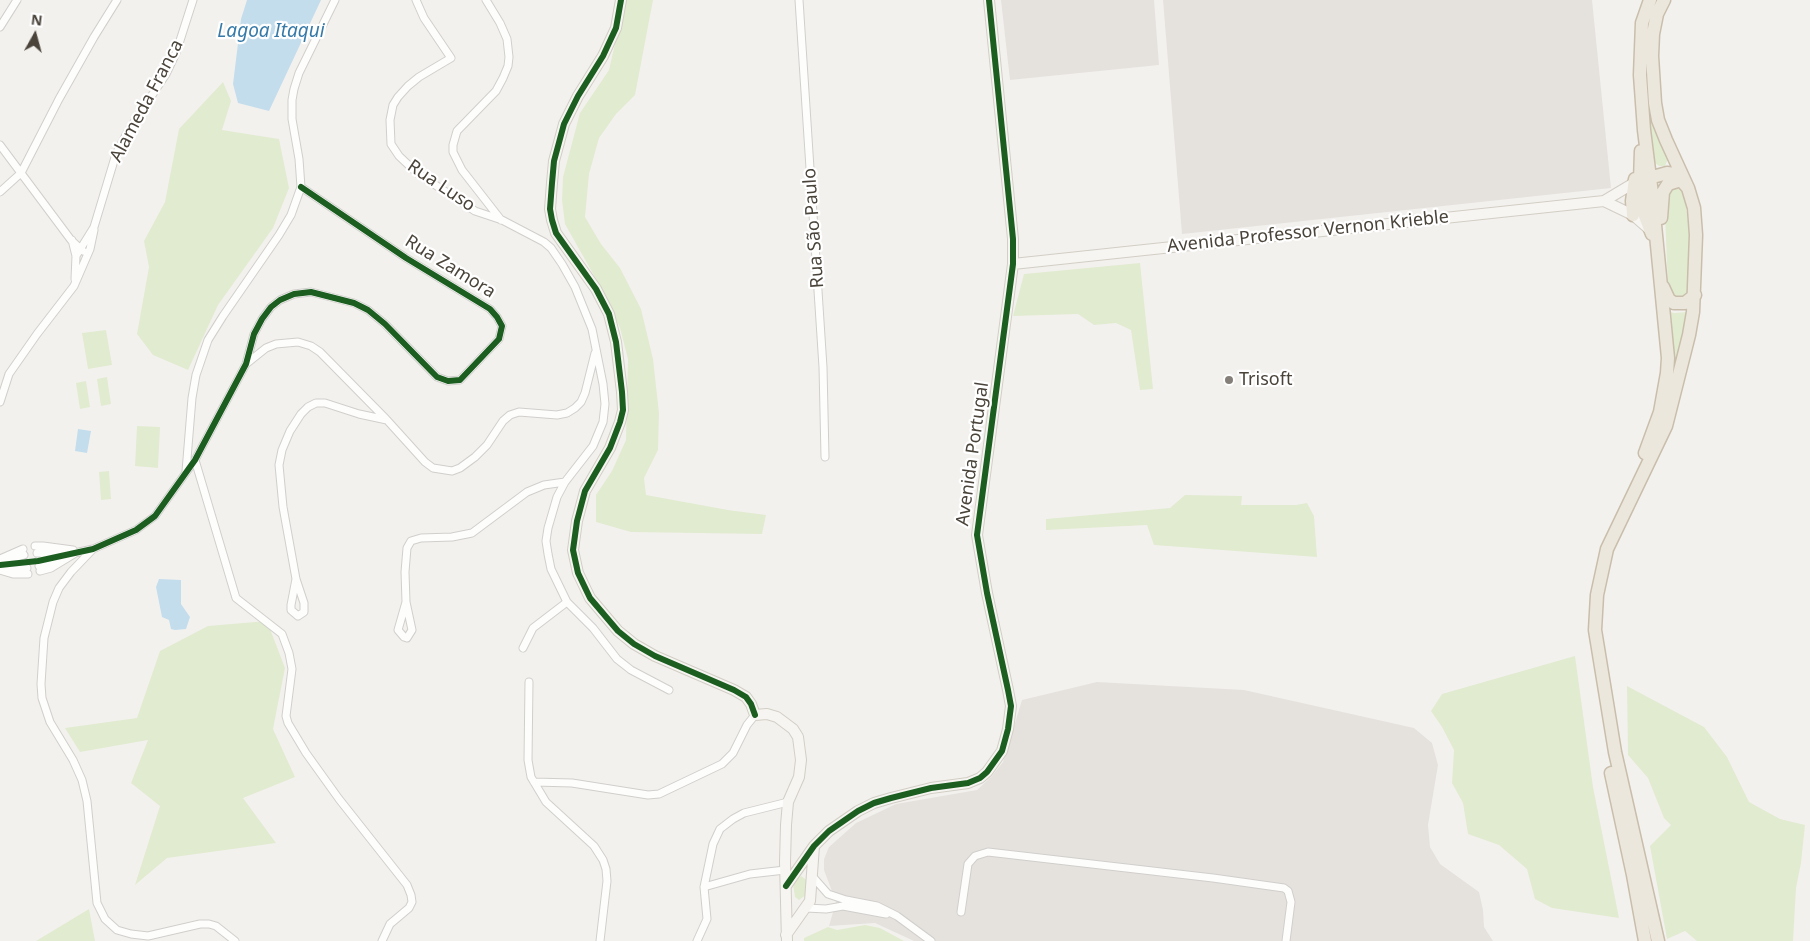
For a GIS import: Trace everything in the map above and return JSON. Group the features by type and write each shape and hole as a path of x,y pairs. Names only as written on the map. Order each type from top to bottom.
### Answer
{"highway":[{"path":"1633,215 1631,207 1641,180 1644,130 1640,51 1642,23 1650,0"},
{"path":"1658,941 1615,752 1597,652 1595,611 1601,571 1607,550 1666,426 1689,335 1694,294 1696,221 1680,168 1658,120 1655,103 1652,56 1653,34 1664,0"},
{"path":"1644,130 1641,157 1643,208 1658,250"},
{"path":"1641,180 1670,173 1678,176 1685,184"},
{"path":"1641,180 1658,250 1668,373 1660,412 1650,444 1598,557 1588,609 1591,665 1645,941"},
{"path":"1658,250 1663,192 1668,184 1685,184"},
{"path":"1661,280 1666,294 1674,303 1685,304 1694,294"},
{"path":"1633,875 1631,901 1641,941"}],"street":[{"path":"0,27 17,0"},
{"path":"0,192 21,174 59,98 117,0"},
{"name":"Alameda Franca","path":"76,256 94,227 116,154 127,133 166,74 176,53 193,0"},
{"path":"186,472 192,398 196,375 208,340 279,235 291,215 301,187 299,159 292,119 294,88 299,73 334,0"},
{"name":"Rua Luso","path":"416,0 424,18 451,58 419,77 398,97 393,105 390,120 392,144 399,156 417,173 475,211 502,220"},
{"path":"486,0 507,39 508,66 496,91 457,131 452,145 453,152 462,170 502,220 537,237 552,248 584,306 592,329 603,384 605,404 603,422 593,446 565,482 551,513 546,541 552,569 567,602 593,628 617,659 630,670 669,690"},
{"path":"621,0 616,28 564,124 554,161 552,183 550,209 556,233 596,289 609,314 616,342 622,392 623,410 620,422 610,448 585,492 577,521 573,550 578,573 590,598 618,631 634,644 655,656 746,696 755,715"},
{"name":"Rua São Paulo","path":"800,0 823,368 825,457"},
{"name":"Avenida Portugal","path":"786,886 814,846 829,831 874,803 931,788 974,781 987,772 1002,751 1008,729 1011,706 977,536 1013,264 1014,239 989,0"},
{"path":"0,145 72,240 88,257"},
{"name":"Avenida Professor Vernon Krieble","path":"1013,264 1604,201 1641,180"},
{"name":"Rua Zamora","path":"93,549 136,530 155,516 195,460 246,364 254,334 262,319 280,300 294,294 311,292 340,298 368,310 385,324 437,377 453,382 460,380 499,339 502,326 490,309 406,258 301,187"},
{"path":"1604,201 1633,215 1651,231"},
{"path":"0,402 9,374 74,286 88,257 94,227"},
{"path":"72,240 76,256 74,286"},
{"path":"246,364 266,348 276,344 298,342 311,346 320,352 387,420 425,462 432,468 452,470 460,468 475,457 487,445 503,421 510,416 519,412 557,415 575,408 581,402 585,392 596,350"},
{"path":"296,579 280,483 279,465 282,450 290,431 301,414 316,403 325,403 359,414 387,420"},
{"path":"195,460 236,598 282,634 289,653 292,668 286,716 288,723 306,753 339,799 407,885 411,895 412,902 409,908 390,924 382,941"},
{"path":"406,602 405,572 407,548 412,541 421,538 452,537 472,533 527,492 544,485 565,482"},
{"path":"36,550 43,546 79,551"},
{"path":"39,566 79,551 93,549"},
{"path":"93,549 70,572 53,602 44,638 41,684 42,698 50,722 73,760 82,780 87,801 97,903 105,919 117,930 131,934 148,936 200,924 209,924 216,926 235,941"},
{"path":"0,565 24,552"},
{"path":"0,565 27,568 13,574 0,565"},
{"path":"523,648 533,628 567,602"},
{"path":"530,682 529,768 534,782 546,802 594,846 606,868 607,881 600,941"},
{"path":"534,782 572,783 648,795 659,794 722,764 733,753 747,725 755,715 767,714 777,717 794,729 798,737 801,760 799,777 788,802 785,850 787,938"},
{"path":"697,941 707,919 704,887 713,844 720,829 744,813 788,802"},
{"path":"787,938 810,901 814,846"},
{"path":"785,850 798,868 813,877 828,894 846,900 877,906 897,916 931,941"},
{"path":"961,912 968,864 975,856 988,852 1284,888 1288,891 1290,902 1286,941"},
{"path":"704,887 750,874 785,870"},
{"path":"786,886 793,903 806,908 826,909 843,906 897,916"}],"shaded area":[{"path":"1001,0 1154,0 1159,65 1010,80"},
{"path":"1163,0 1592,0 1611,188 1182,234"},
{"path":"1097,682 1244,690 1414,728 1432,743 1438,765 1428,825 1430,847 1440,864 1479,892 1484,927 1493,941 914,941 875,923 829,926 836,902 824,870 824,859 829,847 856,823 896,804 977,790 1003,762 1022,700"}],"green space":[{"path":"625,0 653,0 635,95 616,114 599,138 589,174 585,217 601,244 620,268 641,309 653,359 659,413 658,450 644,478 646,495 766,515 762,534 631,532 596,522 596,495 612,471 626,440 628,359 620,328 605,295 565,224 562,200 563,177 580,113 609,70"},
{"path":"223,82 231,101 222,130 279,139 289,188 273,228 218,305 188,370 153,355 137,334 149,267 144,241 165,202 179,129"},
{"path":"1648,111 1668,159 1665,166 1659,166 1654,162"},
{"path":"1674,189 1680,189 1684,193 1690,235 1689,286 1687,295 1682,298 1672,296 1668,286 1665,215 1668,197"},
{"path":"1140,263 1153,389 1140,390 1131,330 1116,323 1094,325 1078,314 1013,316 1024,274"},
{"path":"1667,311 1674,313 1688,312 1676,376 1673,367"},
{"path":"106,330 112,365 88,369 82,333"},
{"path":"107,377 111,404 101,406 97,379"},
{"path":"86,381 90,407 80,409 76,383"},
{"path":"137,426 160,427 158,468 135,466"},
{"path":"109,471 111,499 101,500 99,472"},
{"path":"1185,495 1242,496 1241,505 1296,505 1307,503 1314,516 1317,557 1154,545 1147,525 1046,530 1046,519 1170,508"},
{"path":"267,621 285,668 273,729 295,777 243,798 276,843 167,858 135,885 160,806 131,783 148,740 80,752 65,728 137,718 160,651 208,626"},
{"path":"1575,656 1593,787 1619,918 1552,908 1535,899 1527,869 1499,845 1468,834 1463,803 1452,783 1454,750 1431,711 1442,694"},
{"path":"1627,686 1704,727 1727,757 1749,802 1780,819 1805,825 1796,888 1793,941 1697,941 1685,931 1667,939 1650,846 1671,825 1664,818 1648,778 1628,755"},
{"path":"801,876 808,881 807,894 799,900 795,897 793,884"},
{"path":"89,909 95,941 36,941"},
{"path":"865,925 880,928 904,941 804,941 804,938 828,927 837,930"}],"water":[{"name":"Lagoa Itaqui","path":"247,0 321,0 269,111 238,103 233,84 241,19"},
{"path":"78,429 91,431 87,453 75,451"},
{"path":"159,579 181,580 181,604 190,617 186,629 171,629 169,620 162,617 156,587"}],"cycle path":[{"path":"621,0 616,28 603,56 578,96 564,124 554,161 552,183 550,209 556,233 596,289 609,314 616,342 622,392 623,410 620,422 610,448 585,491 577,521 573,550 578,573 590,598 618,631 634,644 655,656 746,697 755,715"},
{"path":"786,886 814,846 829,831 858,811 874,803 891,798 931,788 968,783 980,778 987,772 1002,751 1008,729 1011,706 987,593 977,535 1013,264 1013,239 989,0"},
{"path":"0,565 38,561 93,549 136,530 155,516 195,460 246,364 254,334 271,307 280,300 294,294 311,292 354,303 368,310 385,324 437,377 448,381 460,380 499,339 502,326 490,309 406,258 301,187"}],"place":[{"name":"Trisoft","path":"1229,380"}]}
